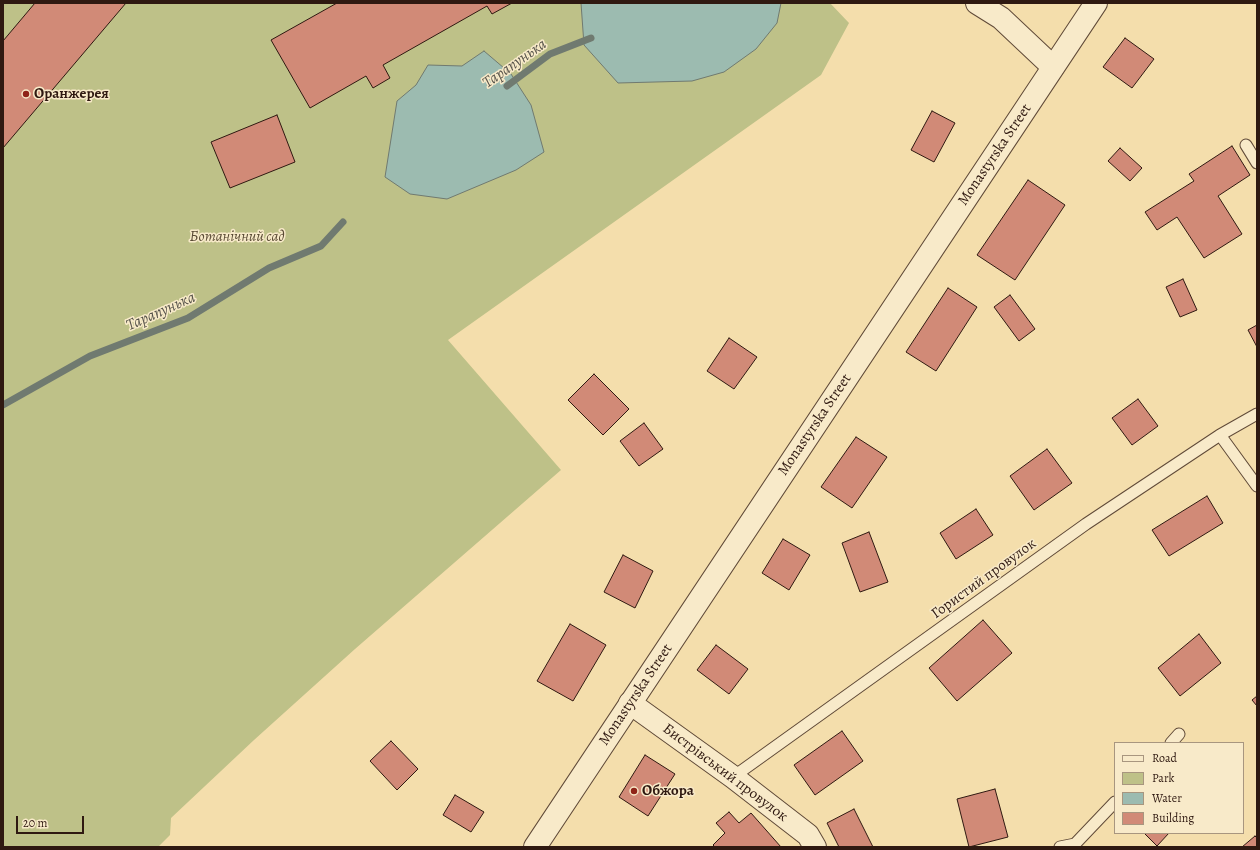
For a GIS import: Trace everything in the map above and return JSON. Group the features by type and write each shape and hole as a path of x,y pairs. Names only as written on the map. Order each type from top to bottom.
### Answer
{"street":[{"path":"977,3 1000,18 1053,67"},
{"name":"Monastyrska Street","path":"535,847 1096,3"},
{"name":"Бистрівський провулок","path":"630,703 733,777 808,835 815,847"}],"lane":[{"path":"1246,145 1257,163"},
{"name":"Гористий провулок","path":"733,777 1086,524 1220,434 1257,414"},
{"path":"1220,434 1257,486"},
{"path":"1172,742 1179,734"},
{"path":"1060,847 1075,844 1114,803"}],"green space":[{"name":"Ботанічний сад","path":"3,3 830,3 849,23 821,75 448,340 561,470 355,649 254,740 171,818 170,835 158,847 3,847"}],"water":[{"path":"581,3 781,3 777,23 756,49 724,72 692,81 618,83 584,45"},
{"path":"484,51 511,74 531,105 544,152 516,170 447,199 410,194 385,177 397,101 416,85 428,65 462,66"}],"building":[{"name":"Оранжерея","path":"35,3 126,3 3,148 3,41"},
{"path":"337,3 512,3 492,14 487,6 383,65 390,78 373,88 366,76 310,108 271,40"},
{"path":"1125,38 1154,59 1132,88 1103,67"},
{"path":"932,111 955,123 934,162 911,150"},
{"path":"277,115 295,162 230,188 211,142"},
{"path":"1232,146 1250,175 1218,196 1242,234 1204,258 1177,217 1157,230 1145,212 1194,181 1189,174"},
{"path":"1120,148 1142,168 1130,181 1108,161"},
{"path":"1028,180 1065,205 1015,280 977,255"},
{"path":"1183,279 1197,310 1180,317 1166,287"},
{"path":"948,288 977,307 936,371 906,352"},
{"path":"1010,295 1035,329 1019,341 994,307"},
{"path":"1257,325 1257,347 1248,330"},
{"path":"729,338 757,357 734,389 707,371"},
{"path":"594,374 629,409 603,435 568,400"},
{"path":"1138,399 1158,426 1132,445 1112,418"},
{"path":"644,423 663,449 639,466 620,441"},
{"path":"856,437 887,457 852,508 821,487"},
{"path":"1047,449 1072,483 1034,510 1010,476"},
{"path":"1207,496 1223,523 1169,556 1152,530"},
{"path":"976,509 993,535 956,559 940,533"},
{"path":"869,532 888,582 860,592 842,543"},
{"path":"783,539 810,555 789,590 762,573"},
{"path":"623,555 653,571 635,608 604,592"},
{"path":"983,620 1012,653 957,701 929,668"},
{"path":"570,624 606,645 573,701 537,681"},
{"path":"1199,634 1221,663 1180,696 1158,668"},
{"path":"716,645 748,669 729,694 697,670"},
{"path":"1257,696 1257,706 1252,700"},
{"path":"842,731 863,761 815,795 794,765"},
{"path":"391,741 418,769 397,790 370,761"},
{"path":"645,755 675,774 648,816 619,797"},
{"path":"995,789 1008,837 969,847 957,799"},
{"path":"455,795 484,812 471,832 443,815"},
{"path":"854,809 873,847 839,847 827,823"},
{"path":"729,812 739,823 751,813 781,847 715,847 713,845 725,833 716,823"},
{"path":"1145,834 1168,834 1157,846"},
{"path":"1255,836 1257,838 1257,847 1242,847"}],"waterway":[{"name":"Тарапунька","path":"507,86 550,54 591,38"},
{"name":"Тарапунька","path":"3,405 90,356 188,318 269,268 321,246 343,222"}],"place":[{"name":"Оранжерея","path":"26,94"},
{"name":"Обжора","path":"634,791"}]}
